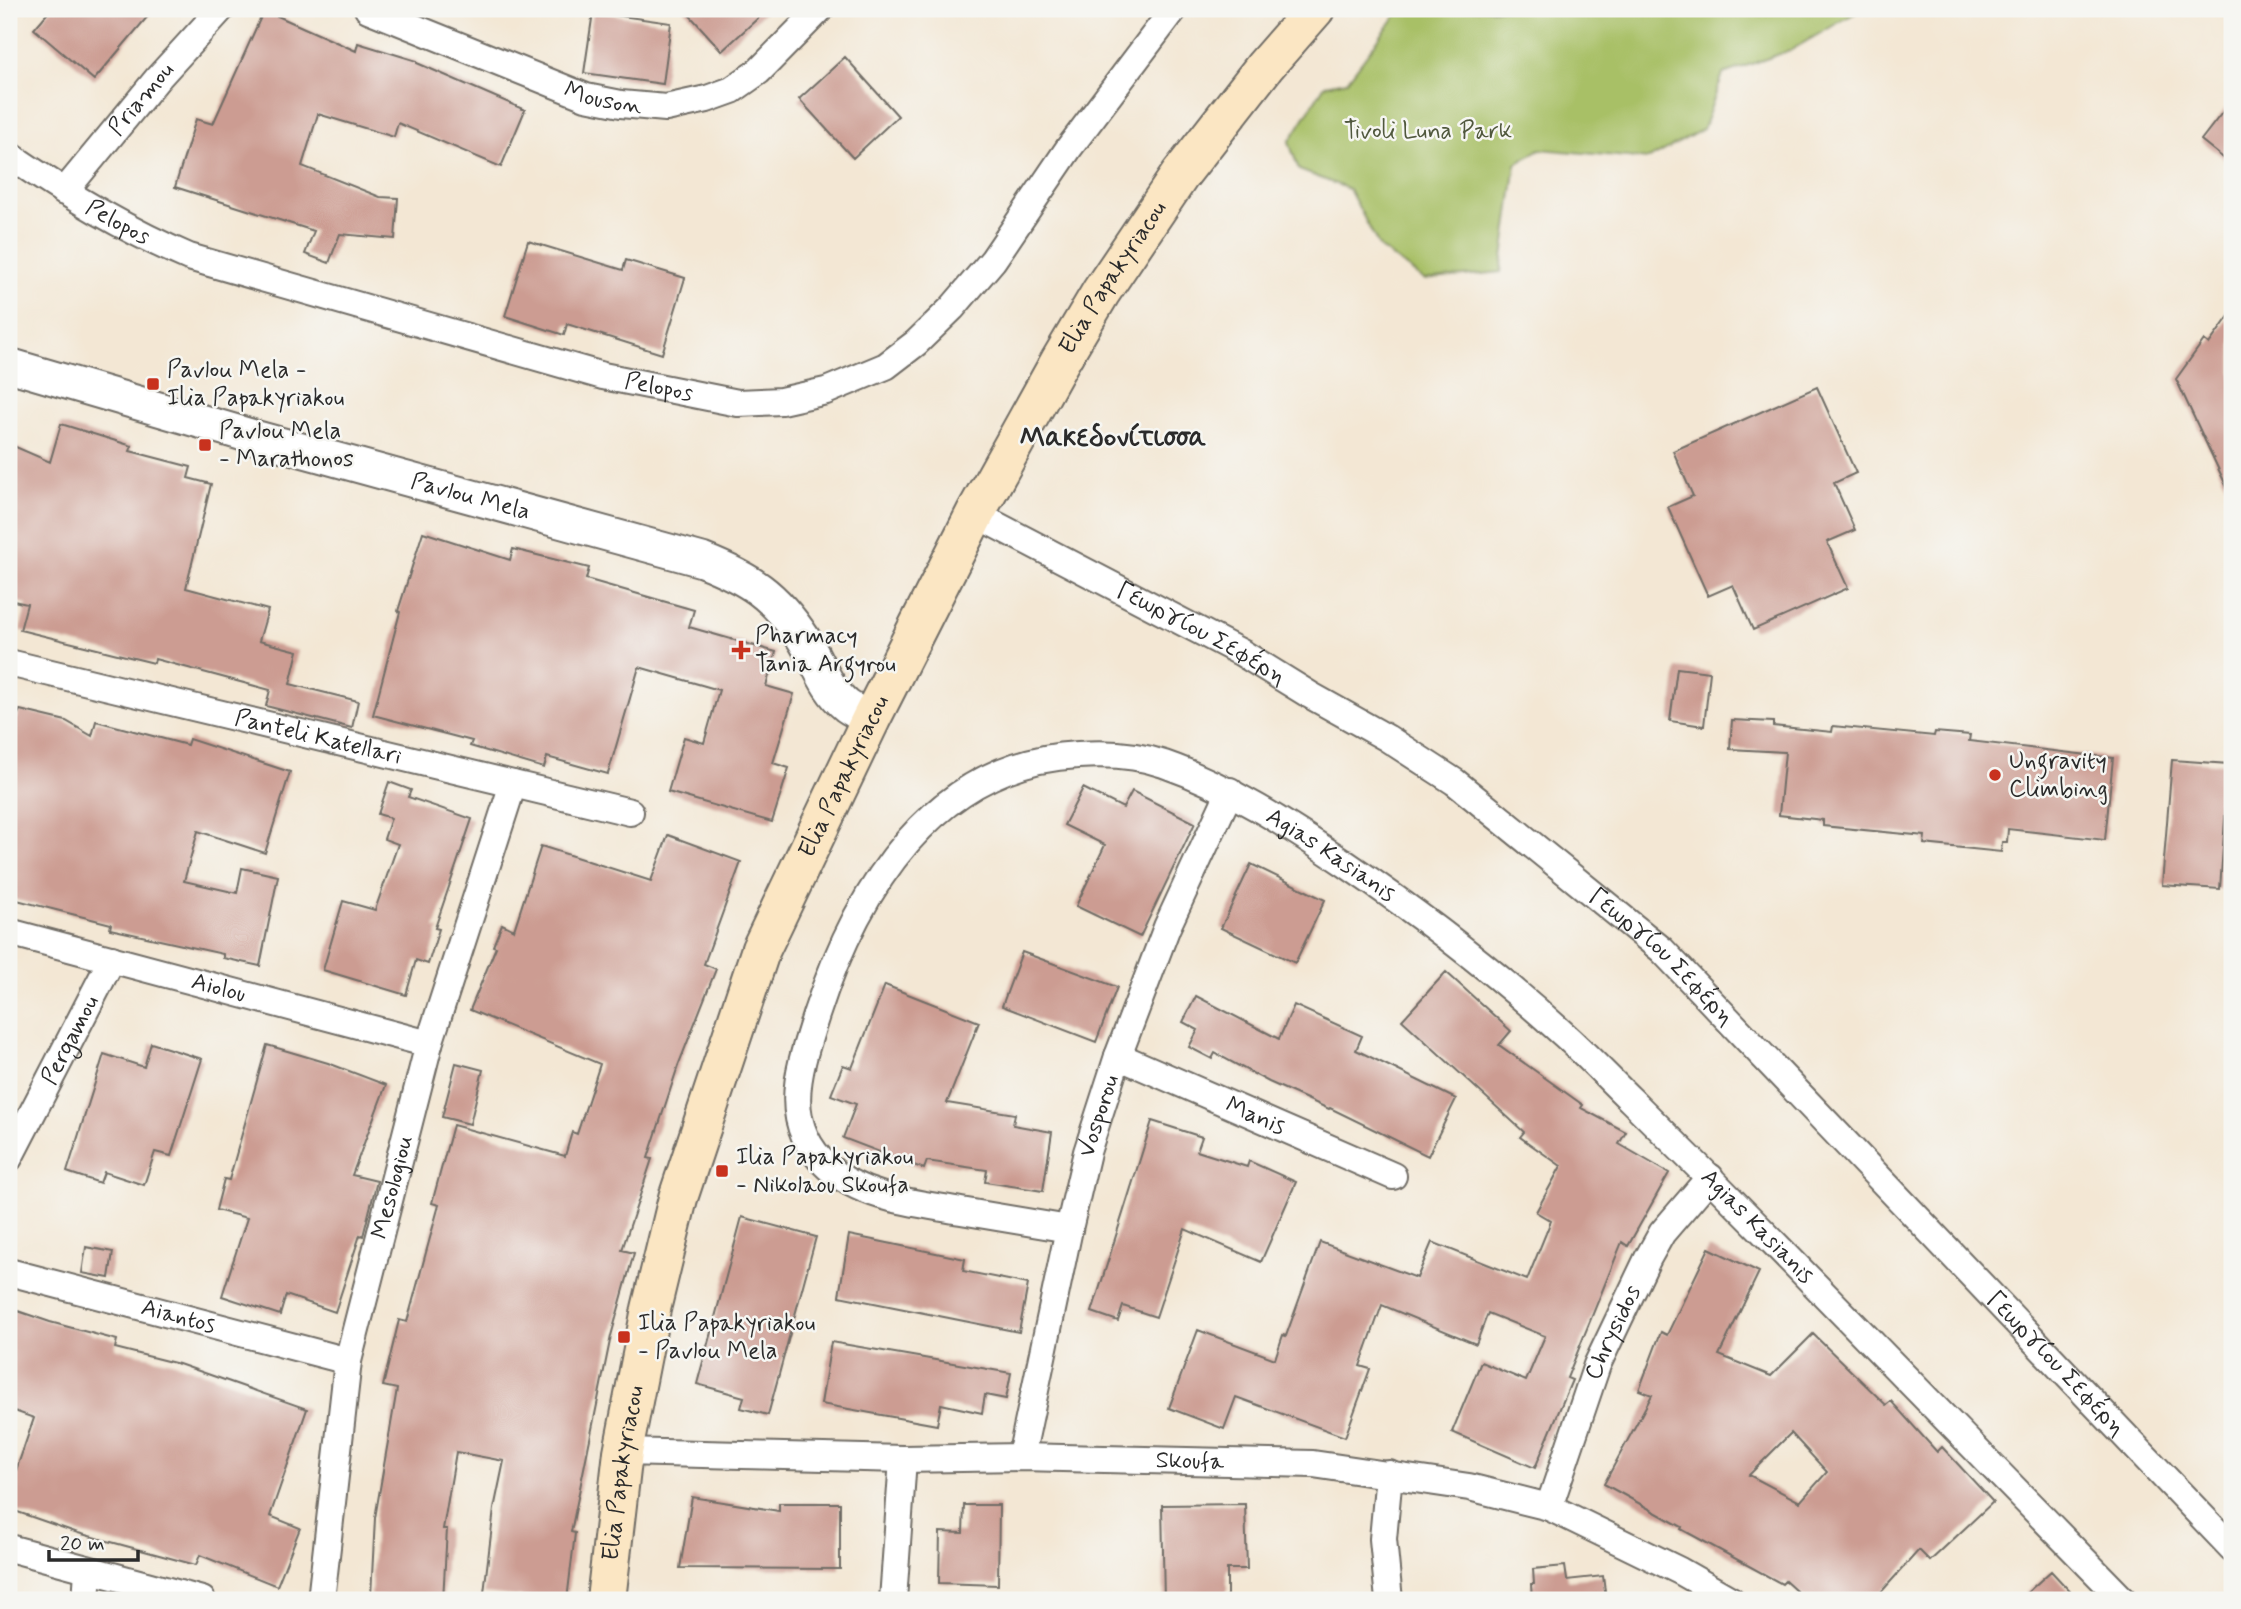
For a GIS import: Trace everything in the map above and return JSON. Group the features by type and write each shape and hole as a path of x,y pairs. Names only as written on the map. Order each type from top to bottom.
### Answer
{"main road":[{"name":"Elia Papakyriacou","path":"606,1600 623,1452 678,1198 761,949 871,719 975,514 1080,327 1180,175 1265,66 1315,9"}],"street":[{"name":"Priamou","path":"64,192 158,78 220,9"},
{"name":"Mouson","path":"368,9 586,97 621,104 666,107 707,99 732,90 759,72 820,9"},
{"name":"Pelopos","path":"9,155 64,192 150,240 189,257 603,376 738,403 781,401 826,391 886,366 916,343 952,308 993,260 1069,148 1174,9"},
{"name":"Pavlou Mela","path":"9,365 254,437 702,560 731,571 750,581 775,603 803,638 830,689 848,707 871,719"},
{"name":"Γεωργίου Σεφέρη","path":"975,514 1242,653 1387,738 1455,782 1662,950 2232,1548"},
{"name":"Panteli Katellari","path":"9,663 630,812"},
{"name":"Agias Kasianis","path":"1069,1229 916,1203 850,1184 815,1153 806,1140 795,1103 797,1085 831,971 854,920 883,872 902,846 924,823 948,803 998,774 1028,762 1065,755 1132,755 1161,763 1230,791 1301,834 1390,894 1464,950 1561,1031 1710,1177 2123,1600"},
{"name":"Mesologiou","path":"321,1600 348,1361 429,1044 513,783"},
{"name":"Vosporou","path":"1021,1457 1087,1152 1118,1056 1167,927 1230,791"},
{"name":"Aiolou","path":"9,932 429,1044"},
{"name":"Pergamou","path":"9,1158 112,959"},
{"name":"Manis","path":"1118,1056 1393,1176"},
{"name":"Chrysidos","path":"1549,1507 1597,1365 1648,1258 1678,1213 1710,1177"},
{"name":"Aiantos","path":"9,1272 348,1361"},
{"name":"Skoufa","path":"623,1452 903,1459 1021,1457 1313,1464 1469,1487 1549,1507 1680,1571 1731,1600"},
{"path":"894,1600 903,1459"},
{"path":"1389,1475 1383,1539 1389,1600"},
{"path":"9,1548 202,1600"},
{"path":"86,1600 88,1571"}],"green space":[{"name":"Tivoli Luna Park","path":"1401,9 1862,9 1791,50 1723,74 1703,129 1649,159 1540,149 1516,164 1501,272 1424,280 1380,248 1349,189 1299,170 1289,142 1325,85 1347,81"}],"building":[{"path":"51,9 154,9 94,80 34,29"},
{"path":"684,9 768,9 722,51"},
{"path":"264,10 356,51 358,43 417,61 525,110 501,167 398,123 394,137 318,114 302,166 380,197 398,198 395,239 340,234 329,263 305,254 314,231 175,187 196,119 213,124"},
{"path":"593,12 671,23 663,84 584,73"},
{"path":"845,57 898,116 853,158 799,99"},
{"path":"2232,100 2232,165 2201,140"},
{"path":"528,241 623,270 626,260 685,278 662,354 567,324 564,335 505,316"},
{"path":"2232,312 2232,498 2176,379 2204,340 2209,344"},
{"path":"1817,387 1856,473 1834,483 1855,530 1827,542 1848,588 1753,630 1733,585 1708,596 1668,507 1693,496 1673,451"},
{"path":"61,424 132,446 130,451 191,467 188,478 211,484 186,588 268,610 259,641 298,651 290,684 358,701 352,728 266,706 270,690 155,659 154,663 20,630 27,604 9,600 9,444 50,462"},
{"path":"423,532 510,560 513,549 589,568 586,579 694,610 689,627 776,652 766,686 794,694 773,763 789,768 772,822 668,792 684,737 704,743 719,690 639,667 608,774 547,757 544,768 470,746 472,741 373,715 400,612 398,611"},
{"path":"1677,668 1710,672 1704,726 1670,721"},
{"path":"20,710 66,721 92,736 96,721 187,745 189,739 290,772 265,853 198,831 184,881 237,893 242,868 278,876 260,966 223,958 223,954 110,929 111,924 9,898 9,719 15,720"},
{"path":"1732,720 1773,722 1773,726 1832,732 1833,726 1934,736 1935,732 1970,735 1969,741 2113,758 2105,840 2008,829 2007,842 2002,842 2001,852 1924,844 1925,836 1823,826 1823,820 1779,815 1785,752 1730,749"},
{"path":"2172,760 2229,764 2220,889 2162,885"},
{"path":"389,782 411,790 408,797 472,819 435,928 439,929 428,964 416,960 406,995 323,970 343,901 375,910 398,844 384,839 391,818 378,814"},
{"path":"1083,788 1123,808 1132,791 1195,823 1140,937 1076,906 1105,845 1064,825"},
{"path":"668,835 741,862 704,964 716,969 678,1066 648,1158 652,1159 622,1250 634,1253 611,1336 571,1532 575,1533 567,1600 484,1593 494,1509 504,1461 456,1452 443,1529 447,1529 443,1600 371,1596 375,1518 397,1389 383,1386 399,1320 407,1322 439,1205 432,1203 453,1125 565,1156 572,1132 577,1134 600,1064 470,1010 496,947 493,946 502,924 514,930 541,846 651,881"},
{"path":"1251,864 1325,900 1295,963 1221,928"},
{"path":"1022,952 1117,987 1096,1042 1002,1006"},
{"path":"1446,972 1511,1031 1499,1045 1583,1105 1581,1108 1626,1132 1619,1144 1669,1173 1628,1246 1622,1242 1567,1378 1572,1380 1535,1468 1452,1432 1481,1362 1526,1381 1545,1336 1488,1313 1476,1344 1382,1305 1360,1366 1370,1369 1345,1437 1236,1397 1224,1429 1169,1408 1198,1330 1275,1359 1320,1242 1417,1278 1432,1242 1527,1280 1551,1221 1536,1212 1561,1166 1520,1137 1524,1132 1402,1020"},
{"path":"885,985 979,1022 947,1103 1015,1114 1013,1125 1052,1132 1043,1191 985,1182 987,1170 927,1161 924,1169 843,1138 856,1104 831,1095 843,1065 852,1068"},
{"path":"1196,996 1279,1039 1294,1005 1362,1036 1356,1050 1456,1099 1428,1156 1330,1108 1269,1082 1215,1053 1212,1059 1189,1047 1198,1030 1183,1022"},
{"path":"151,1043 202,1059 171,1156 155,1152 144,1185 104,1172 100,1183 67,1172 104,1054 144,1067"},
{"path":"267,1045 328,1063 386,1085 352,1175 377,1181 363,1236 360,1235 335,1312 286,1295 280,1315 222,1296 247,1218 216,1210 224,1179 229,1180"},
{"path":"456,1063 483,1070 470,1124 442,1117"},
{"path":"1152,1121 1202,1137 1197,1151 1247,1167 1249,1161 1296,1182 1261,1262 1185,1229 1156,1317 1123,1306 1118,1321 1092,1312"},
{"path":"742,1217 816,1237 768,1415 741,1408 744,1397 697,1384"},
{"path":"849,1235 965,1259 963,1271 1028,1284 1019,1332 839,1296"},
{"path":"86,1247 113,1252 109,1278 82,1273"},
{"path":"1709,1248 1759,1272 1719,1355 1771,1376 1813,1334 1886,1405 1891,1401 1937,1452 1942,1447 1993,1502 1930,1561 1919,1550 1874,1600 1806,1600 1785,1581 1782,1584 1604,1484 1652,1395 1639,1390 1661,1332 1667,1335","holes":["1791,1433 1827,1472 1800,1502 1749,1475"]},
{"path":"9,1308 117,1340 115,1348 179,1364 307,1409 270,1516 300,1528 277,1586 200,1555 196,1565 78,1533 9,1509 9,1491 34,1418 9,1409"},
{"path":"831,1342 1011,1373 1006,1399 985,1395 982,1413 941,1404 937,1425 821,1404"},
{"path":"692,1497 779,1511 779,1503 840,1503 840,1569 680,1568"},
{"path":"1245,1504 1247,1569 1227,1569 1227,1600 1164,1600 1162,1505"},
{"path":"964,1505 999,1505 998,1585 939,1583 940,1532 963,1533"},
{"path":"1565,1566 1567,1580 1603,1576 1606,1600 1532,1600 1533,1569"},
{"path":"2051,1571 2078,1600 2019,1600"}],"place":[{"name":"Pavlou Mela - Ilia Papakyriakou","path":"153,384"},
{"name":"Pavlou Mela - Marathonos","path":"205,445"},
{"name":"Pharmacy Tania Argyrou","path":"741,650"},
{"name":"Ungravity Climbing","path":"1995,775"},
{"name":"Ilia Papakyriakou - Nikolaou Skoufa","path":"722,1171"},
{"name":"Ilia Papakyriakou - Pavlou Mela","path":"624,1337"}],"district":[{"name":"Μακεδονίτισσα","path":"1113,438"}]}
